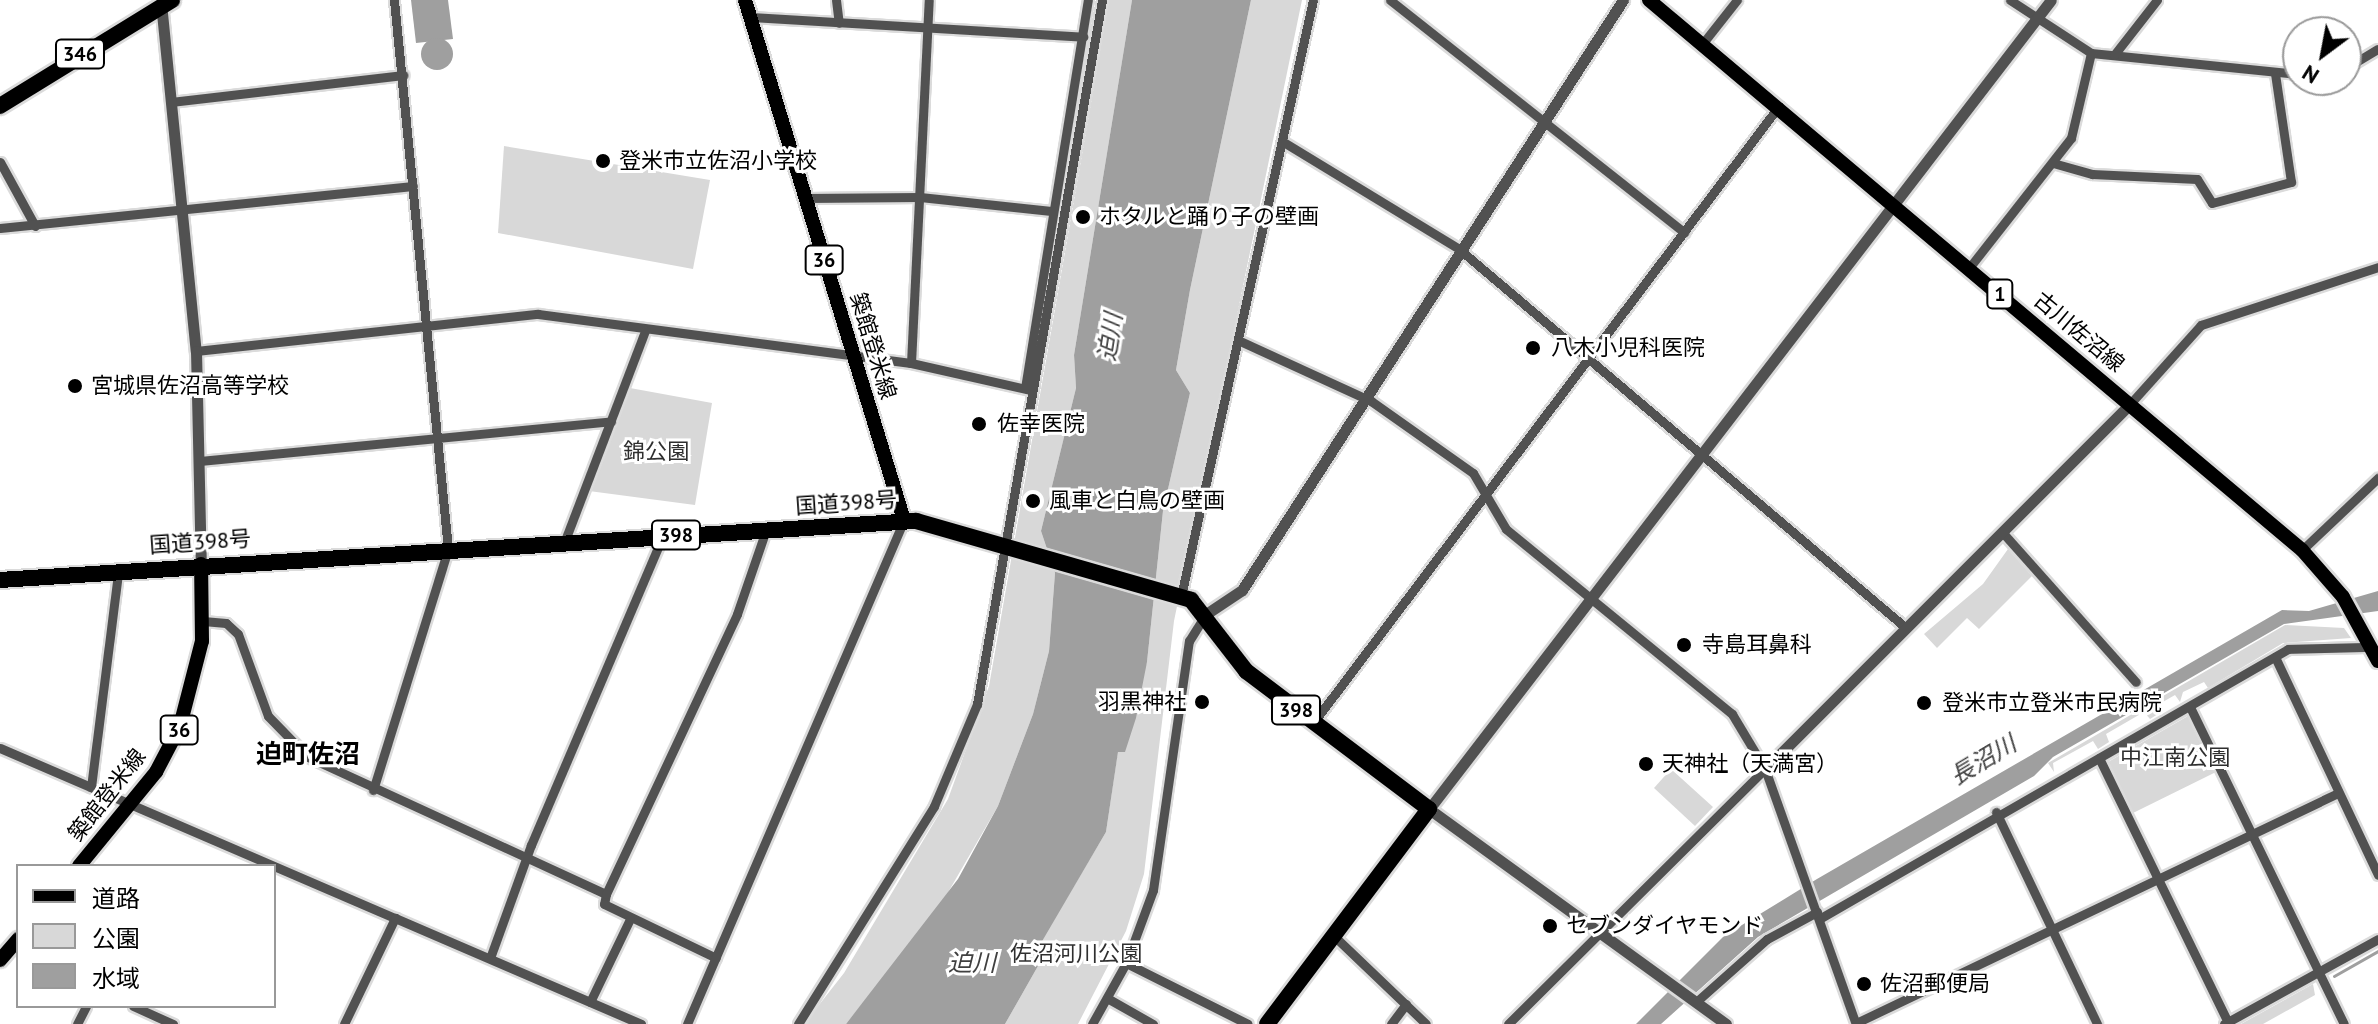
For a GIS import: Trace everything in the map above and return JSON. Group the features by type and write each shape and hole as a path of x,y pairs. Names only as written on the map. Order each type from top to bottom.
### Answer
{"highway":[{"name":"346","path":"0,106 164,1"},
{"name":"国道398号","path":"0,580 201,564 904,520 1010,545 1181,596 1230,655 1313,723 1429,809"},
{"path":"1267,1024 1429,809"}],"main road":[{"name":"築館登米線","path":"745,0 904,520"},
{"name":"古川佐沼線","path":"1649,0 1779,106 2302,550 2343,597 2378,661"},
{"name":"築館登米線","path":"81,864 131,803 180,726 203,621 201,564"}],"street":[{"path":"373,790 448,549 394,0"},
{"path":"836,0 839,23"},
{"path":"911,363 929,0"},
{"path":"798,1024 864,926 959,753 986,668 1010,545 1051,211 1088,0"},
{"path":"1030,389 1102,0"},
{"path":"1181,596 1285,143 1313,0"},
{"path":"1390,0 1543,117 1684,232"},
{"path":"1092,1024 1126,963 1156,876 1201,619 1242,590 1543,117 1623,0"},
{"path":"1703,43 1737,0"},
{"path":"2010,0 2091,53 2282,74"},
{"path":"1726,1024 1600,929 1429,809 1705,459 2051,0"},
{"path":"2114,55 2157,0"},
{"path":"164,1 196,351 201,564"},
{"path":"751,17 1083,37"},
{"path":"1969,268 2071,138 2091,53"},
{"path":"2053,163 2092,174 2197,179 2212,203 2291,182 2275,74"},
{"path":"171,102 403,75"},
{"path":"1313,723 1779,106"},
{"path":"1285,143 1459,249 1906,628"},
{"path":"0,162 35,226"},
{"path":"0,228 413,186"},
{"path":"806,198 920,197 1051,211"},
{"path":"1508,1024 1600,929 2004,534 2130,404 2201,325 2378,267"},
{"path":"196,351 538,314 854,359 911,363 1030,389"},
{"path":"564,543 645,331"},
{"path":"1240,341 1366,398 1473,473 1483,495 1506,529 1732,714 1765,769 1856,1023 2338,793"},
{"path":"199,461 611,421"},
{"path":"2302,550 2378,478"},
{"path":"687,1024 904,520"},
{"path":"716,958 604,904 737,614 766,530"},
{"path":"2004,534 2136,682"},
{"path":"490,958 526,860 663,536"},
{"path":"91,787 118,570"},
{"path":"203,621 226,623 238,634 268,716 287,741 373,790 606,894"},
{"path":"1693,1000 1755,948 2275,657 2305,646 2371,647"},
{"path":"2275,657 2378,875"},
{"path":"2190,707 2344,1024"},
{"path":"0,748 271,864"},
{"path":"2099,758 2227,1023 2378,939"},
{"path":"1996,812 2097,1024"},
{"path":"276,866 641,1024"},
{"path":"344,1024 395,918"},
{"path":"590,1002 630,919"},
{"path":"1334,936 1426,1024"},
{"path":"1126,963 1248,1024"},
{"path":"1107,998 1153,1024"},
{"path":"1391,1024 1406,1004"},
{"path":"137,1008 173,1024"}],"green space":[{"path":"1109,0 1132,0 1074,355 1076,388 1041,531 1055,573 1049,651 1033,714 998,806 939,908 846,1024 804,1024 844,973 948,799 989,686"},
{"name":"佐沼河川公園","path":"1251,0 1302,0 1174,621 1144,874 1126,931 1078,1024 1005,1024 1038,966 1033,955 1106,832 1118,751 1147,662 1163,511 1190,393 1176,370"},
{"path":"504,146 710,180 693,269 498,233"},
{"name":"錦公園","path":"630,388 712,403 695,505 589,491"},
{"path":"2008,549 2032,576 1979,629 1967,618 1937,648 1924,634 1983,584"},
{"path":"2285,625 2344,628 2351,638 2283,643 2208,688 2204,682 2183,692 2180,702 2175,695 2154,707 2158,714 2150,719 2144,712 2106,734 2109,742 2098,749 2093,741 2053,763 2054,772 2048,763"},
{"name":"中江南公園","path":"2188,716 2216,772 2133,813 2108,762"},
{"path":"1671,769 1713,807 1695,826 1654,788"},
{"path":"2313,984 2315,995 2263,1024 2241,1024"}],"water":[{"path":"411,0 448,0 453,39 416,43"},
{"name":"迫川","path":"1132,0 1251,0 1176,370 1190,393 1163,511 1147,662 1136,718 1125,752 1118,752 1106,832 1034,955 1038,966 1005,1024 846,1024 958,879 998,806 1033,714 1049,651 1055,573 1041,531 1076,388 1074,355"},
{"path":"437,38 448,43 453,54 448,65 437,70 426,65 421,54 426,43"},
{"path":"2378,591 2378,611 2284,624 2053,757 2034,776 1758,937 1661,1024 1636,1024 1724,936 1817,879 2282,610 2309,611"}],"waterway":[{"path":"2334,976 2378,951"}],"place":[{"name":"登米市立佐沼小学校","path":"603,161"},
{"name":"ホタルと踊り子の壁画","path":"1083,217"},
{"name":"八木小児科医院","path":"1533,348"},
{"name":"宮城県佐沼高等学校","path":"75,386"},
{"name":"佐幸医院","path":"979,424"},
{"name":"風車と白鳥の壁画","path":"1033,501"},
{"name":"寺島耳鼻科","path":"1684,645"},
{"name":"羽黒神社","path":"1202,702"},
{"name":"登米市立登米市民病院","path":"1924,703"},
{"name":"天神社（天満宮）","path":"1646,764"},
{"name":"セブンダイヤモンド","path":"1550,926"},
{"name":"佐沼郵便局","path":"1864,984"}],"district":[{"name":"迫町佐沼","path":"308,754"}],"water label":[{"name":"長沼川","path":"1983,760"}]}
